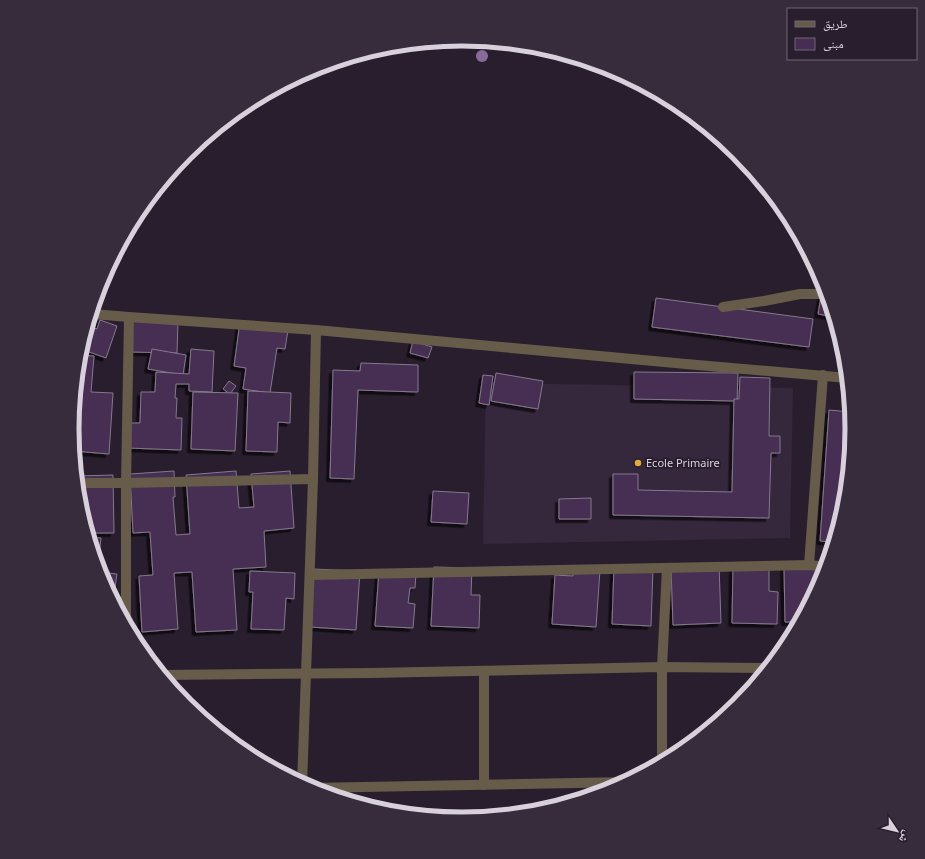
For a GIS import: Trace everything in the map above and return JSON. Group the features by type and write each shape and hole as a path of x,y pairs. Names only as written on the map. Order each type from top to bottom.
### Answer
{"street":[{"path":"723,307 800,294 821,294"},
{"path":"97,314 316,330 843,377"},
{"path":"126,613 126,483 129,317"},
{"path":"302,777 310,575 316,330"},
{"path":"809,565 823,375"},
{"path":"82,483 312,479"},
{"path":"310,575 809,565 821,566"},
{"path":"662,757 662,667 667,568"},
{"path":"168,675 662,667 763,668"},
{"path":"484,671 484,785"},
{"path":"325,788 613,782"}],"shaded area":[{"name":"Ecole Primaire","path":"486,383 793,388 790,538 483,544"}],"building":[{"path":"821,294 829,316 818,314"},
{"path":"656,298 813,319 809,347 652,327"},
{"path":"100,320 117,326 106,358 87,351 93,328 97,329"},
{"path":"131,321 178,322 177,353 131,352"},
{"path":"240,322 288,330 285,349 277,348 270,393 243,389 246,368 234,366"},
{"path":"413,341 432,347 428,358 410,353"},
{"path":"152,349 186,355 183,375 148,369"},
{"path":"191,349 214,351 212,392 189,391 189,384 176,384 176,418 182,418 181,450 128,448 130,423 140,423 141,392 155,392 156,372 189,374"},
{"path":"86,355 94,356 91,392 113,393 109,454 80,452 80,404"},
{"path":"361,363 418,365 418,392 358,390 354,479 330,478 333,370 360,371"},
{"path":"634,372 738,373 737,401 634,399"},
{"path":"496,373 543,381 538,409 491,401"},
{"path":"483,375 493,376 489,405 479,403"},
{"path":"740,377 770,378 769,436 780,436 780,453 771,453 769,518 613,515 613,474 638,474 638,490 732,492 734,399 739,399"},
{"path":"229,381 236,386 230,394 223,389"},
{"path":"248,391 291,393 290,423 278,422 277,452 246,451"},
{"path":"193,392 238,393 235,451 191,449"},
{"path":"829,410 845,411 845,455 839,504 829,542 820,541"},
{"path":"174,471 175,497 173,497 176,535 190,534 186,475 236,471 239,508 254,507 251,474 290,471 294,528 264,531 266,567 233,569 237,630 196,632 192,572 174,573 178,629 142,632 139,576 153,575 150,532 133,533 130,474"},
{"path":"113,475 114,533 93,533 86,504 82,476"},
{"path":"433,491 469,493 467,524 431,522"},
{"path":"591,498 591,519 559,519 559,499"},
{"path":"94,537 101,538 99,554"},
{"path":"719,564 721,623 673,625 671,566"},
{"path":"822,564 794,622 785,622 784,565"},
{"path":"733,566 769,566 769,591 778,592 777,624 732,623"},
{"path":"434,567 472,568 471,595 480,595 479,628 431,626"},
{"path":"614,567 653,568 651,626 612,624"},
{"path":"573,568 600,570 596,627 552,624 555,575 573,576"},
{"path":"313,569 360,571 356,630 310,627"},
{"path":"250,571 295,573 294,599 286,598 284,630 251,629 253,592 249,592"},
{"path":"379,571 416,573 415,588 410,588 408,603 415,604 413,628 375,626"},
{"path":"107,573 117,574 115,590"}],"place":[{"name":"Ecole Primaire","path":"638,463"}]}
